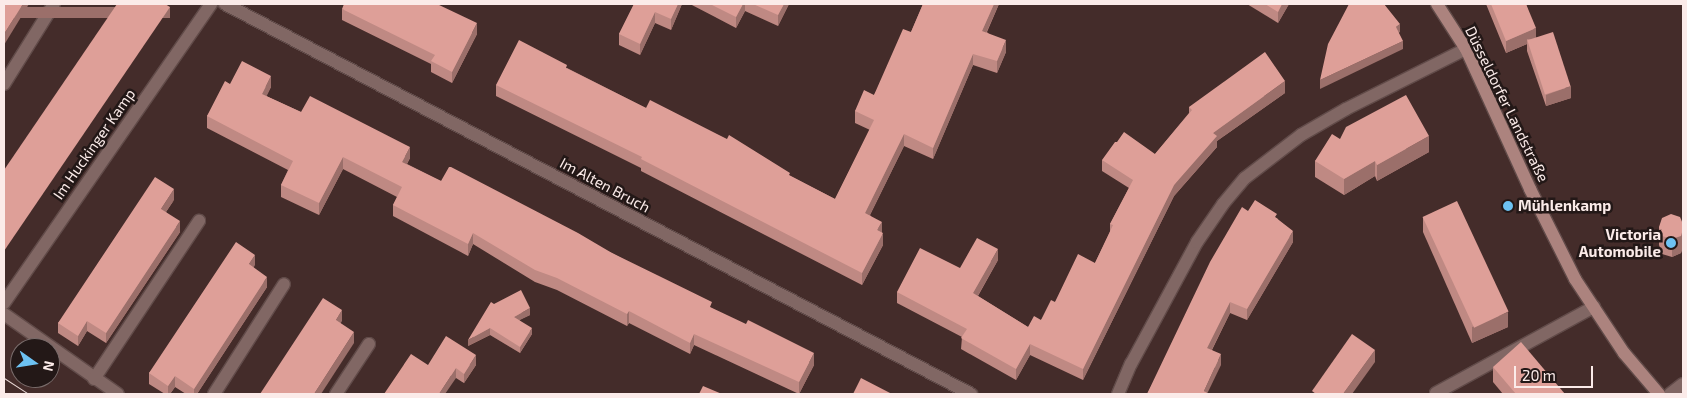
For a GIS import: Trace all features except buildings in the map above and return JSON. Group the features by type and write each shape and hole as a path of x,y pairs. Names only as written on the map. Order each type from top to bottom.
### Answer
{"main road":[{"name":"Düsseldorfer Landstraße","path":"1437,4 1466,50 1530,189 1575,279 1624,352 1660,394"},
{"path":"1449,4 1459,37"}],"street":[{"path":"4,84 54,4"},
{"name":"Im Huckinger Kamp","path":"4,303 211,4"},
{"name":"Im Alten Bruch","path":"225,4 971,394"},
{"path":"1118,394 1131,364 1197,242 1223,204 1245,178 1308,130 1346,109 1466,50"},
{"path":"94,379 199,221"},
{"path":"214,394 284,284"},
{"path":"1438,394 1436,393 1594,307"},
{"path":"4,314 94,379 118,394"},
{"path":"336,394 369,344"},
{"path":"1670,394 1683,384"}],"tram line":[{"path":"4,378 29,394"}],"place":[{"name":"Mühlenkamp","path":"1508,206"},
{"name":"Victoria Automobile","path":"1671,243"}]}
